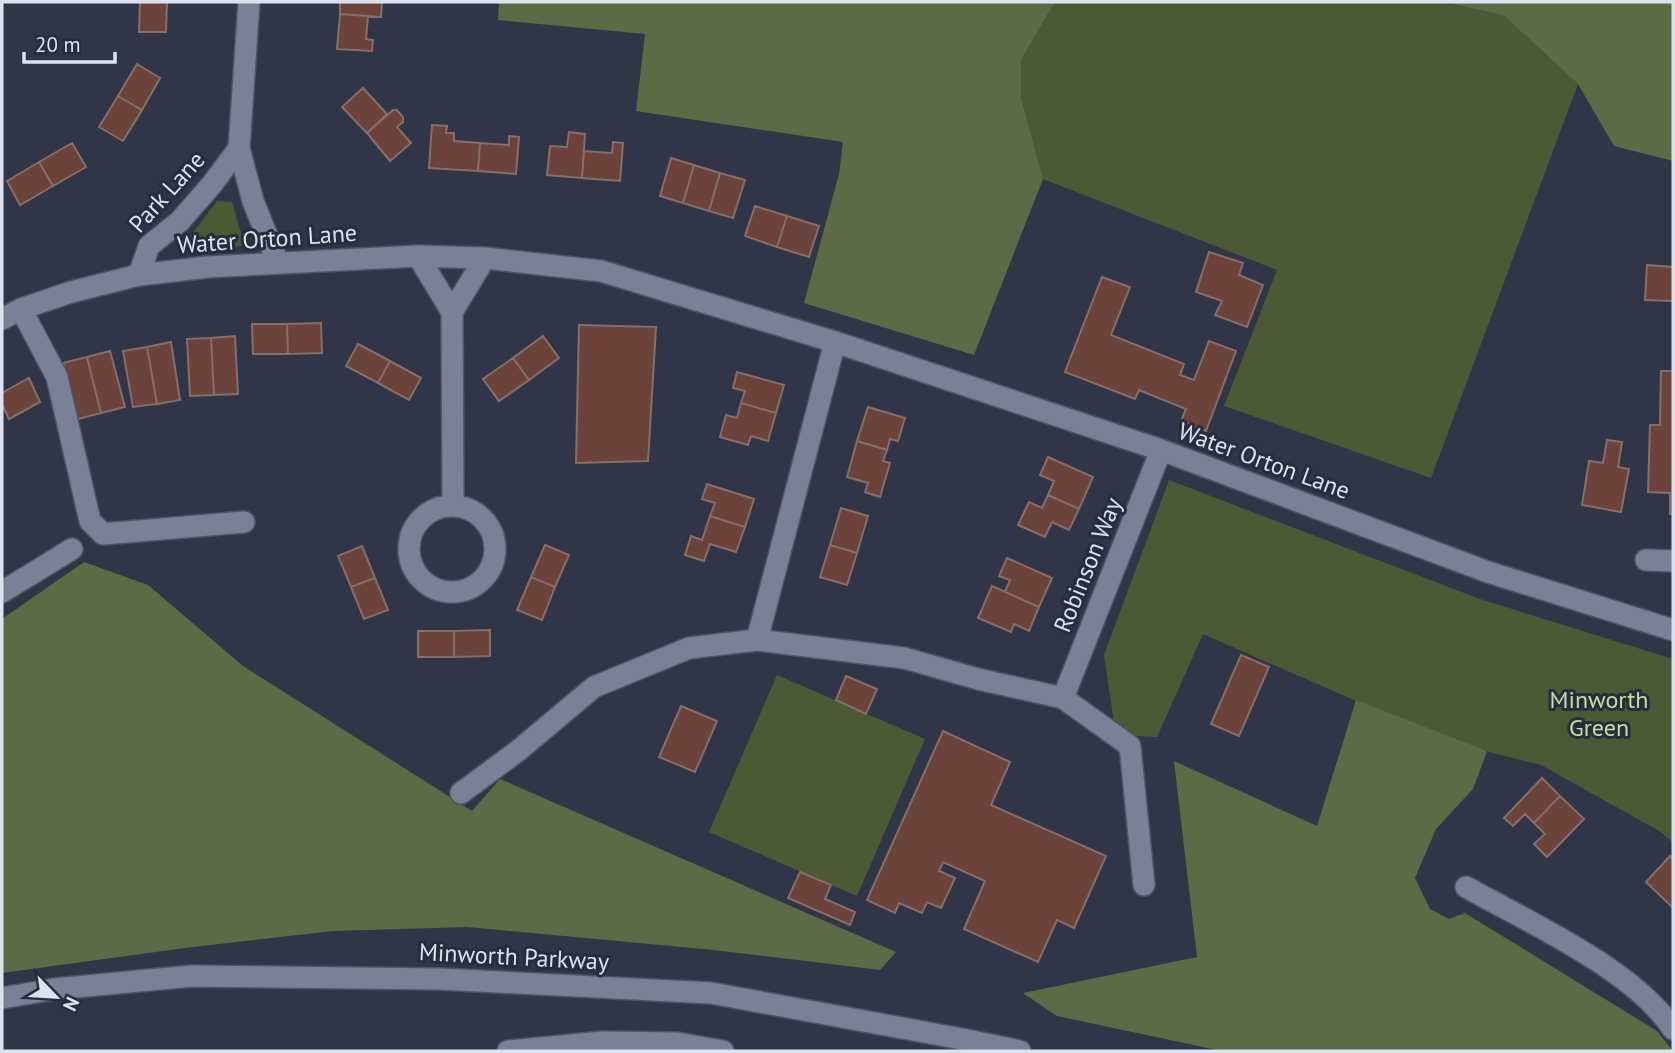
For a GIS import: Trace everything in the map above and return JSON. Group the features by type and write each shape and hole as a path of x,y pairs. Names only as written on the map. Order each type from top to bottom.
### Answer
{"street":[{"name":"Park Lane","path":"250,2 239,148 253,201 278,263"},
{"name":"Park Lane","path":"139,275 149,246 180,221 239,148"},
{"name":"Water Orton Lane","path":"2,319 21,309 71,292 139,275 208,267 418,256 485,258 601,271 835,342 1161,450 1488,572 1673,630"},
{"path":"418,256 452,312 453,506"},
{"path":"452,312 485,258"},
{"path":"21,309 57,377 90,521 103,534 244,522"},
{"path":"757,640 835,342"},
{"name":"Robinson Way","path":"1063,698 1161,450"},
{"path":"453,506 468,508 479,514 489,526 496,551 492,566 478,584 465,591 449,592 427,584 416,573 410,559 410,544 412,533 420,520 433,510 453,506"},
{"path":"2,592 72,549"},
{"path":"1646,560 1673,561"},
{"path":"461,793 519,750 594,687 689,648 757,640 904,658 978,679 1063,698 1130,746 1144,885"},
{"path":"1466,887 1598,961 1660,1010 1673,1029"},
{"name":"Minworth Parkway","path":"2,998 54,989 192,976 440,979 711,993 1020,1051"},
{"path":"508,1051 603,1042 677,1043 723,1051"}],"green space":[{"path":"499,2 1055,2 1021,60 1021,97 1043,179 974,355 804,303 839,174 843,142 636,111 645,34 498,20"},
{"path":"1055,2 1443,2 1503,15 1578,84 1431,478 1224,406 1277,270 1043,179 1021,97 1021,60"},
{"path":"1443,2 1673,2 1673,161 1614,146 1578,84 1503,15"},
{"path":"217,201 232,202 243,246 195,249 189,244 189,238"},
{"name":"Minworth Green","path":"1169,480 1480,599 1673,659 1673,843 1661,832 1541,765 1486,751 1370,707 1203,634 1157,737 1136,736 1114,722 1104,655"},
{"path":"84,562 148,585 243,666 472,811 500,779 896,952 880,970 714,950 467,927 333,931 2,973 2,619"},
{"path":"777,675 925,739 857,896 709,832"},
{"path":"1356,700 1487,751 1473,789 1436,829 1415,878 1430,909 1449,919 1465,913 1657,1031 1673,1051 1222,1051 1057,1016 1023,993 1197,957 1174,761 1317,826"}],"building":[{"path":"140,2 167,2 166,32 139,32"},
{"path":"340,2 382,2 381,17 340,14"},
{"path":"340,14 368,16 366,39 373,40 372,51 337,49"},
{"path":"137,64 160,78 142,110 118,96"},
{"path":"363,88 387,114 367,133 342,107"},
{"path":"118,96 142,110 123,141 99,127"},
{"path":"393,110 397,110 403,117 403,122 397,127 411,143 390,161 367,133"},
{"path":"432,125 447,126 446,133 454,133 454,141 480,143 478,171 429,168"},
{"path":"569,132 585,134 582,178 547,175 550,146 567,147"},
{"path":"509,136 519,137 516,174 478,171 480,143 509,145"},
{"path":"613,142 623,143 620,181 582,178 584,151 612,153"},
{"path":"72,143 86,167 53,186 39,162"},
{"path":"671,158 694,165 683,203 660,196"},
{"path":"39,162 53,186 20,205 7,181"},
{"path":"694,165 720,173 709,211 683,203"},
{"path":"720,173 745,180 733,218 709,211"},
{"path":"755,206 787,216 777,247 745,236"},
{"path":"787,216 819,226 809,257 777,247"},
{"path":"1209,252 1243,263 1239,275 1263,285 1247,327 1215,315 1222,301 1196,292"},
{"path":"1647,265 1673,267 1673,301 1645,300"},
{"path":"1102,277 1130,287 1111,335 1184,364 1180,375 1194,380 1209,341 1236,351 1206,431 1181,421 1186,409 1139,390 1135,399 1065,372"},
{"path":"321,323 322,353 288,354 287,324"},
{"path":"252,324 287,324 288,354 253,354"},
{"path":"579,325 656,327 648,461 576,463"},
{"path":"235,336 238,394 214,395 211,338"},
{"path":"543,336 559,358 529,380 513,358"},
{"path":"211,338 214,395 190,396 187,339"},
{"path":"171,342 180,400 157,404 147,347"},
{"path":"358,344 390,361 378,383 346,366"},
{"path":"147,347 157,404 133,407 123,351"},
{"path":"110,351 125,407 101,413 87,357"},
{"path":"87,357 101,413 78,419 63,363"},
{"path":"513,358 529,380 499,401 483,379"},
{"path":"390,361 421,378 409,400 378,383"},
{"path":"1661,371 1673,371 1673,514 1670,514 1670,493 1648,492 1650,425 1660,425"},
{"path":"737,372 784,385 776,413 741,403 745,391 733,388"},
{"path":"29,378 40,402 9,419 2,404 2,393"},
{"path":"741,403 776,413 768,441 751,436 748,445 720,437 726,415 737,418"},
{"path":"868,407 905,418 898,441 890,439 887,450 857,441"},
{"path":"1607,440 1622,442 1618,467 1629,469 1621,512 1582,505 1589,461 1603,463"},
{"path":"857,441 887,450 883,461 890,463 880,497 865,492 868,483 847,477"},
{"path":"1048,457 1093,477 1079,509 1048,495 1054,481 1040,475"},
{"path":"707,484 754,499 745,527 710,516 715,503 702,499"},
{"path":"1048,495 1079,509 1069,530 1052,522 1045,537 1018,525 1029,502 1042,508"},
{"path":"841,508 868,516 857,553 830,545"},
{"path":"710,516 745,527 736,552 710,544 704,561 685,555 691,536 702,540"},
{"path":"545,545 569,555 555,587 531,577"},
{"path":"830,545 857,553 847,585 820,577"},
{"path":"362,546 375,578 351,587 338,556"},
{"path":"1007,558 1052,578 1039,607 1005,592 1010,580 999,576"},
{"path":"531,577 555,587 542,620 517,610"},
{"path":"375,578 388,610 364,619 351,587"},
{"path":"992,586 1039,607 1029,631 1014,624 1011,632 978,618"},
{"path":"490,630 490,656 454,657 454,631"},
{"path":"418,631 454,631 454,657 418,657"},
{"path":"1241,655 1269,667 1239,736 1211,724"},
{"path":"846,676 877,689 866,714 836,700"},
{"path":"681,706 717,721 695,772 659,757"},
{"path":"943,731 1010,762 991,805 1106,856 1074,928 1057,920 1038,962 964,929 985,881 943,862 939,871 955,878 941,908 927,902 922,913 899,903 895,913 867,900"},
{"path":"1542,778 1560,796 1534,823 1525,814 1513,826 1504,818"},
{"path":"1560,796 1584,819 1547,857 1534,844 1545,834 1534,823"},
{"path":"1670,856 1673,859 1673,908 1646,882"},
{"path":"800,872 831,885 825,899 855,912 850,925 788,898"}]}
